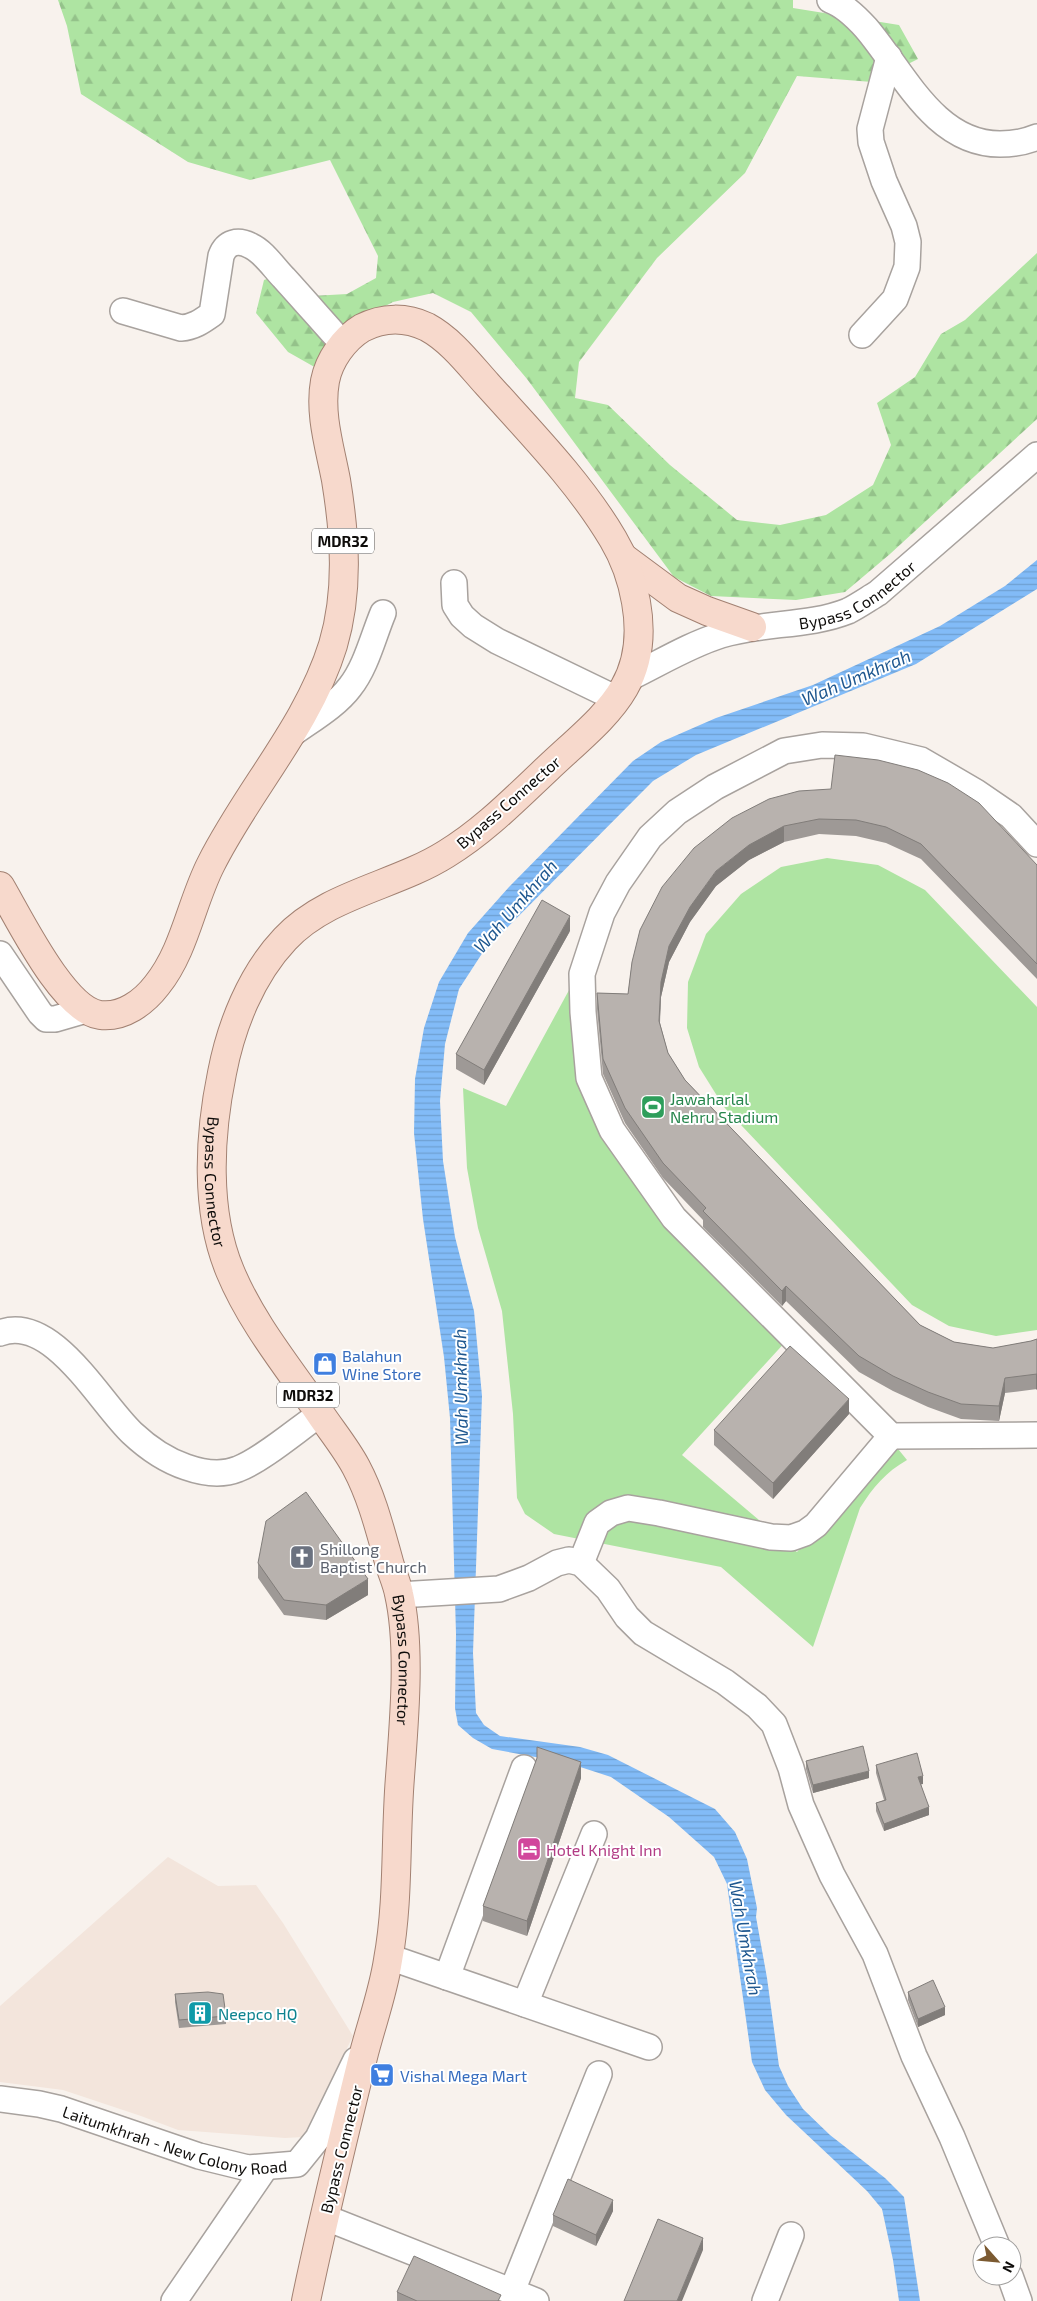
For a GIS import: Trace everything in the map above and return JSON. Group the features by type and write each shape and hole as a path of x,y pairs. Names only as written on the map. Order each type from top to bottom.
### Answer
{"main road":[{"name":"MDR32","path":"86,1010 101,1015 117,1014 132,1007 146,997 162,980 176,953 208,868 243,807 289,736 317,684 333,644 345,569 342,528 323,409 324,387 329,365 343,344 358,330 376,322 412,321 447,340 520,420 602,520 624,558 634,592 639,623 638,650 624,688"},
{"path":"624,558 678,598 707,611 752,627"},
{"name":"Bypass Connector","path":"306,2301 324,2217 368,2038 381,1998 392,1939 397,1814 404,1724 404,1639 399,1595 380,1527 357,1468 247,1304 232,1275 218,1230 212,1176 214,1134 220,1081 238,1014 272,955 290,933 349,897 422,867 444,856 467,840 592,729 624,688"},
{"path":"0,886 59,984 73,1001 86,1010"}],"street":[{"path":"830,0 854,16 889,57 917,95 940,121 953,131 985,144 1026,142 1037,137"},
{"path":"862,335 895,300 907,267 908,242 904,226 884,181 871,142 870,129 889,57"},
{"path":"123,311 181,328 190,327 201,322 212,314 221,256 224,248 233,242 242,242 253,247 267,260 343,344"},
{"name":"Bypass Connector","path":"624,688 696,644 720,635 752,627 826,617 848,610 878,593 1037,455"},
{"path":"454,583 456,605 462,616 473,626 497,641 624,688"},
{"path":"289,736 332,705 350,688 362,667 383,613"},
{"path":"1037,844 1012,816 976,792 921,760 863,746 822,745 784,751 715,787 677,812 650,837 618,884 602,913 582,974 582,1012 590,1078 612,1130 674,1218 891,1436 1037,1434"},
{"path":"0,954 46,1019 55,1019 86,1010"},
{"path":"0,1333 9,1330 26,1331 54,1347 75,1366 130,1432 164,1457 194,1470 221,1473 238,1469 320,1414"},
{"path":"581,1562 597,1523 611,1513 628,1508 771,1537 791,1538 806,1533 816,1524 891,1436"},
{"path":"399,1595 499,1590 558,1563 569,1560 581,1562 608,1589 627,1617 643,1633 725,1682 757,1706 774,1724 791,1768 801,1805 832,1875 875,1954 914,2056 952,2136 993,2236"},
{"path":"447,1977 524,1768"},
{"path":"525,2004 594,1834"},
{"path":"389,1957 649,2047"},
{"name":"Laitumkhrah - New Colony Road","path":"0,2099 54,2107 199,2156 248,2168 297,2164 318,2138 368,2038"},
{"path":"512,2291 599,2074"},
{"path":"174,2301 265,2168"},
{"path":"324,2217 536,2301"},
{"path":"764,2301 791,2235"},
{"path":"1014,2286 1020,2301"}],"shaded area":[{"name":"Neepco HQ","path":"168,1857 218,1886 256,1885 283,1923 353,2036 303,2137 285,2138 178,2130 63,2090 0,2082 0,2006"}],"green space":[{"path":"58,0 793,0 793,8 899,25 918,59 872,82 797,76 745,173 657,258 579,362 575,398 608,405 670,465 737,520 780,525 826,515 873,485 891,445 877,403 915,377 941,334 965,320 1037,253 1037,419 890,554 845,592 796,600 711,596 674,577 527,379 471,312 433,293 393,302 358,320 318,369 288,352 256,313 264,280 288,272 312,296 347,294 376,278 378,256 330,160 250,180 188,162 81,94 67,26"},
{"path":"827,858 878,865 925,890 1037,1007 1037,1330 996,1336 949,1326 912,1305 724,1107 699,1067 687,1028 688,982 706,934 741,894 781,867"},
{"path":"587,957 589,1108 615,1158 639,1190 788,1339 682,1455 797,1552 894,1444 907,1460 880,1481 860,1508 813,1647 721,1567 554,1534 525,1514 517,1498 513,1414 502,1311 478,1228 467,1168 463,1088 506,1106"}],"water":[{"name":"Wah Umkhrah","path":"1037,560 1037,589 916,664 696,755 653,781 483,952 459,989 445,1044 440,1101 443,1161 455,1237 474,1311 482,1396 473,1653 476,1713 484,1725 500,1736 580,1747 608,1755 715,1809 735,1832 747,1859 757,1908 756,1917 767,1978 779,2066 788,2086 803,2109 830,2135 885,2178 904,2197 920,2301 899,2301 893,2260 882,2209 867,2191 786,2115 765,2090 752,2062 727,1884 714,1857 669,1817 611,1777 568,1763 492,1749 473,1738 458,1725 455,1708 456,1634 450,1418 444,1357 423,1219 414,1133 415,1079 424,1028 439,982 468,933 509,887 633,761 661,742 716,718 813,685 940,626 1005,586"}],"building":[{"name":"Jawaharlal Nehru Stadium","path":"835,755 878,760 918,770 948,783 979,803 1037,865 1037,964 921,844 886,827 856,820 819,819 784,826 749,845 716,871 690,907 669,946 661,982 659,1021 668,1053 685,1080 920,1325 954,1342 993,1348 1037,1339 1037,1374 1005,1378 999,1406 961,1404 893,1376 859,1356 786,1286 782,1291 703,1211 706,1208 663,1163 625,1108 603,1059 597,993 628,994 632,962 640,930 662,887 694,848 732,818 769,799 799,791 831,789"},
{"path":"542,900 570,916 484,1070 456,1054"},
{"path":"790,1346 849,1399 773,1483 714,1430"},
{"name":"Shillong Baptist Church","path":"306,1492 368,1579 326,1605 284,1600 258,1563 266,1521"},
{"path":"863,1746 869,1771 813,1785 806,1761"},
{"name":"Hotel Knight Inn","path":"537,1747 581,1762 527,1921 483,1906 537,1758"},
{"path":"917,1753 923,1776 918,1777 929,1807 884,1824 876,1803 886,1800 876,1765"},
{"path":"933,1980 945,2007 918,2019 908,1992"},
{"name":"Neepco HQ","path":"208,1992 223,1994 226,2016 179,2020 175,1994"},
{"path":"568,2179 613,2200 596,2235 553,2215"},
{"path":"658,2219 703,2238 677,2301 624,2301"},
{"path":"414,2256 501,2295 498,2301 417,2301 397,2292"}],"place":[{"name":"Jawaharlal Nehru Stadium","path":"653,1107"},
{"name":"Balahun Wine Store","path":"325,1364"},
{"name":"Shillong Baptist Church","path":"302,1557"},
{"name":"Hotel Knight Inn","path":"529,1849"},
{"name":"Neepco HQ","path":"200,2013"},
{"name":"Vishal Mega Mart","path":"382,2075"}]}
